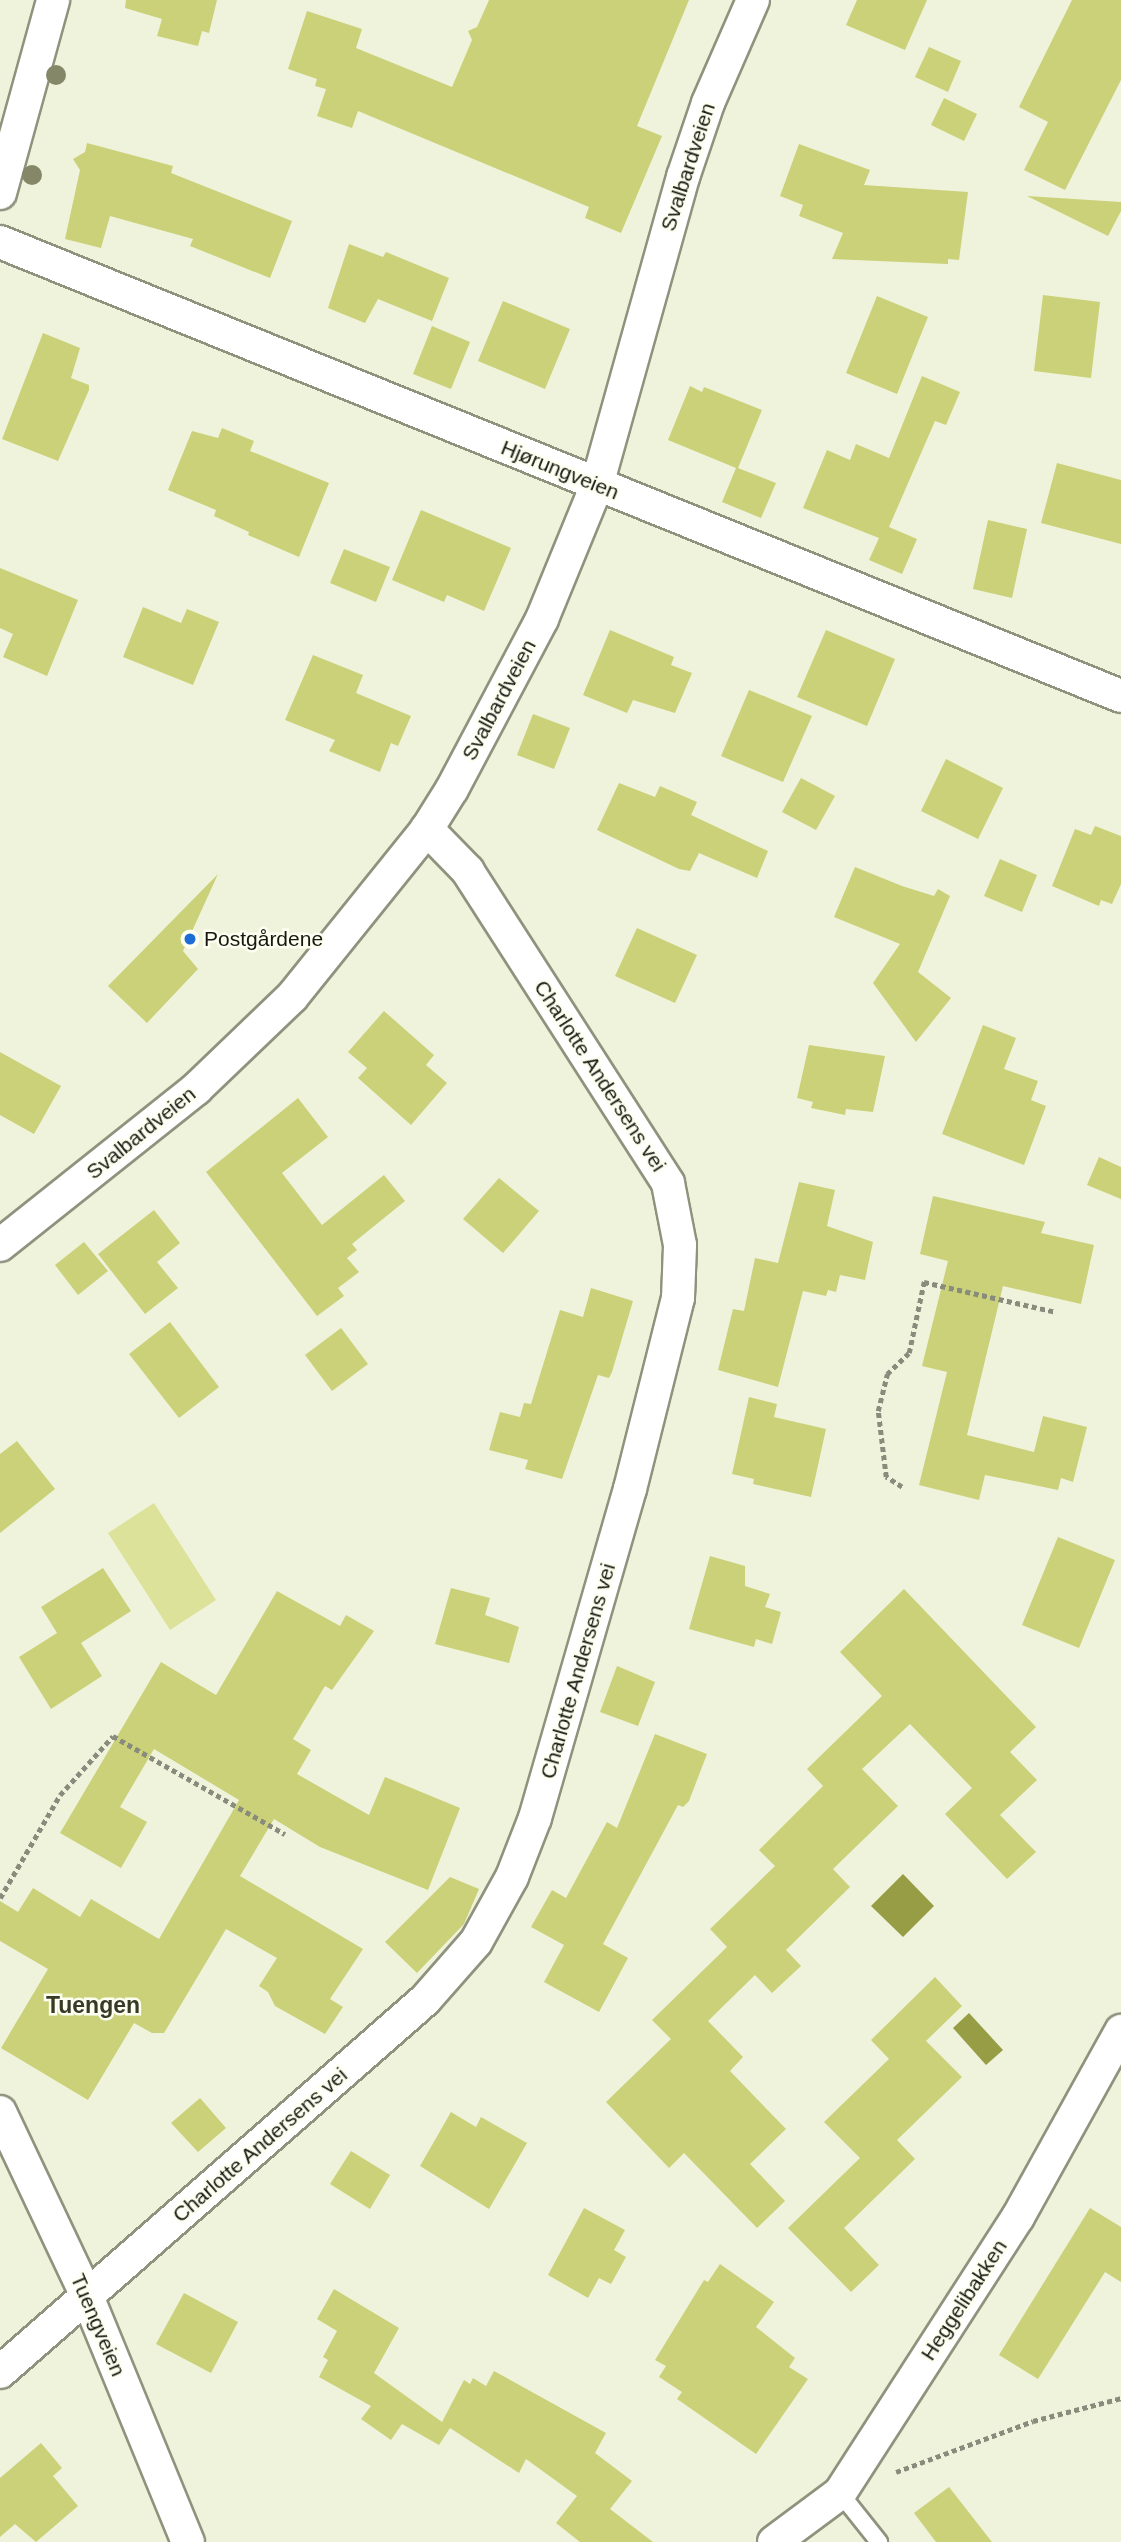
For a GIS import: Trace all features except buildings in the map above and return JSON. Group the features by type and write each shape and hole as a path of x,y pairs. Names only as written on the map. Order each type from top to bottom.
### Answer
{"street":[{"path":"0,193 53,0"},
{"name":"Svalbardveien","path":"0,1244 178,1104 248,1042 339,943 427,829 542,619 597,485 684,177 708,103 753,0"},
{"name":"Hjørungveien","path":"0,242 1121,696"},
{"name":"Charlotte Andersens vei","path":"0,2372 425,2000 455,1969 495,1912 535,1818 626,1502 678,1298 677,1223 660,1166 468,871 427,829"},
{"name":"Heggelibakken","path":"774,2542 840,2493 1018,2217 1121,2031"},
{"name":"Tuengveien","path":"0,2112 88,2297 188,2542"}],"lane":[{"path":"840,2493 879,2542"}],"path":[{"path":"902,1487 886,1477 878,1411 887,1374 909,1353 924,1282 1056,1312"},
{"path":"0,1898 60,1795 113,1736 285,1834"},
{"path":"891,2474 1033,2421 1121,2398"}],"shaded area":[{"path":"154,1503 216,1600 170,1630 108,1533"},
{"path":"903,1874 934,1906 903,1937 871,1906"},
{"path":"969,2013 1003,2050 986,2065 953,2028"}],"place":[{"name":"Postgårdene","path":"190,939"}],"district":[{"name":"Tuengen","path":"93,2005"}]}
